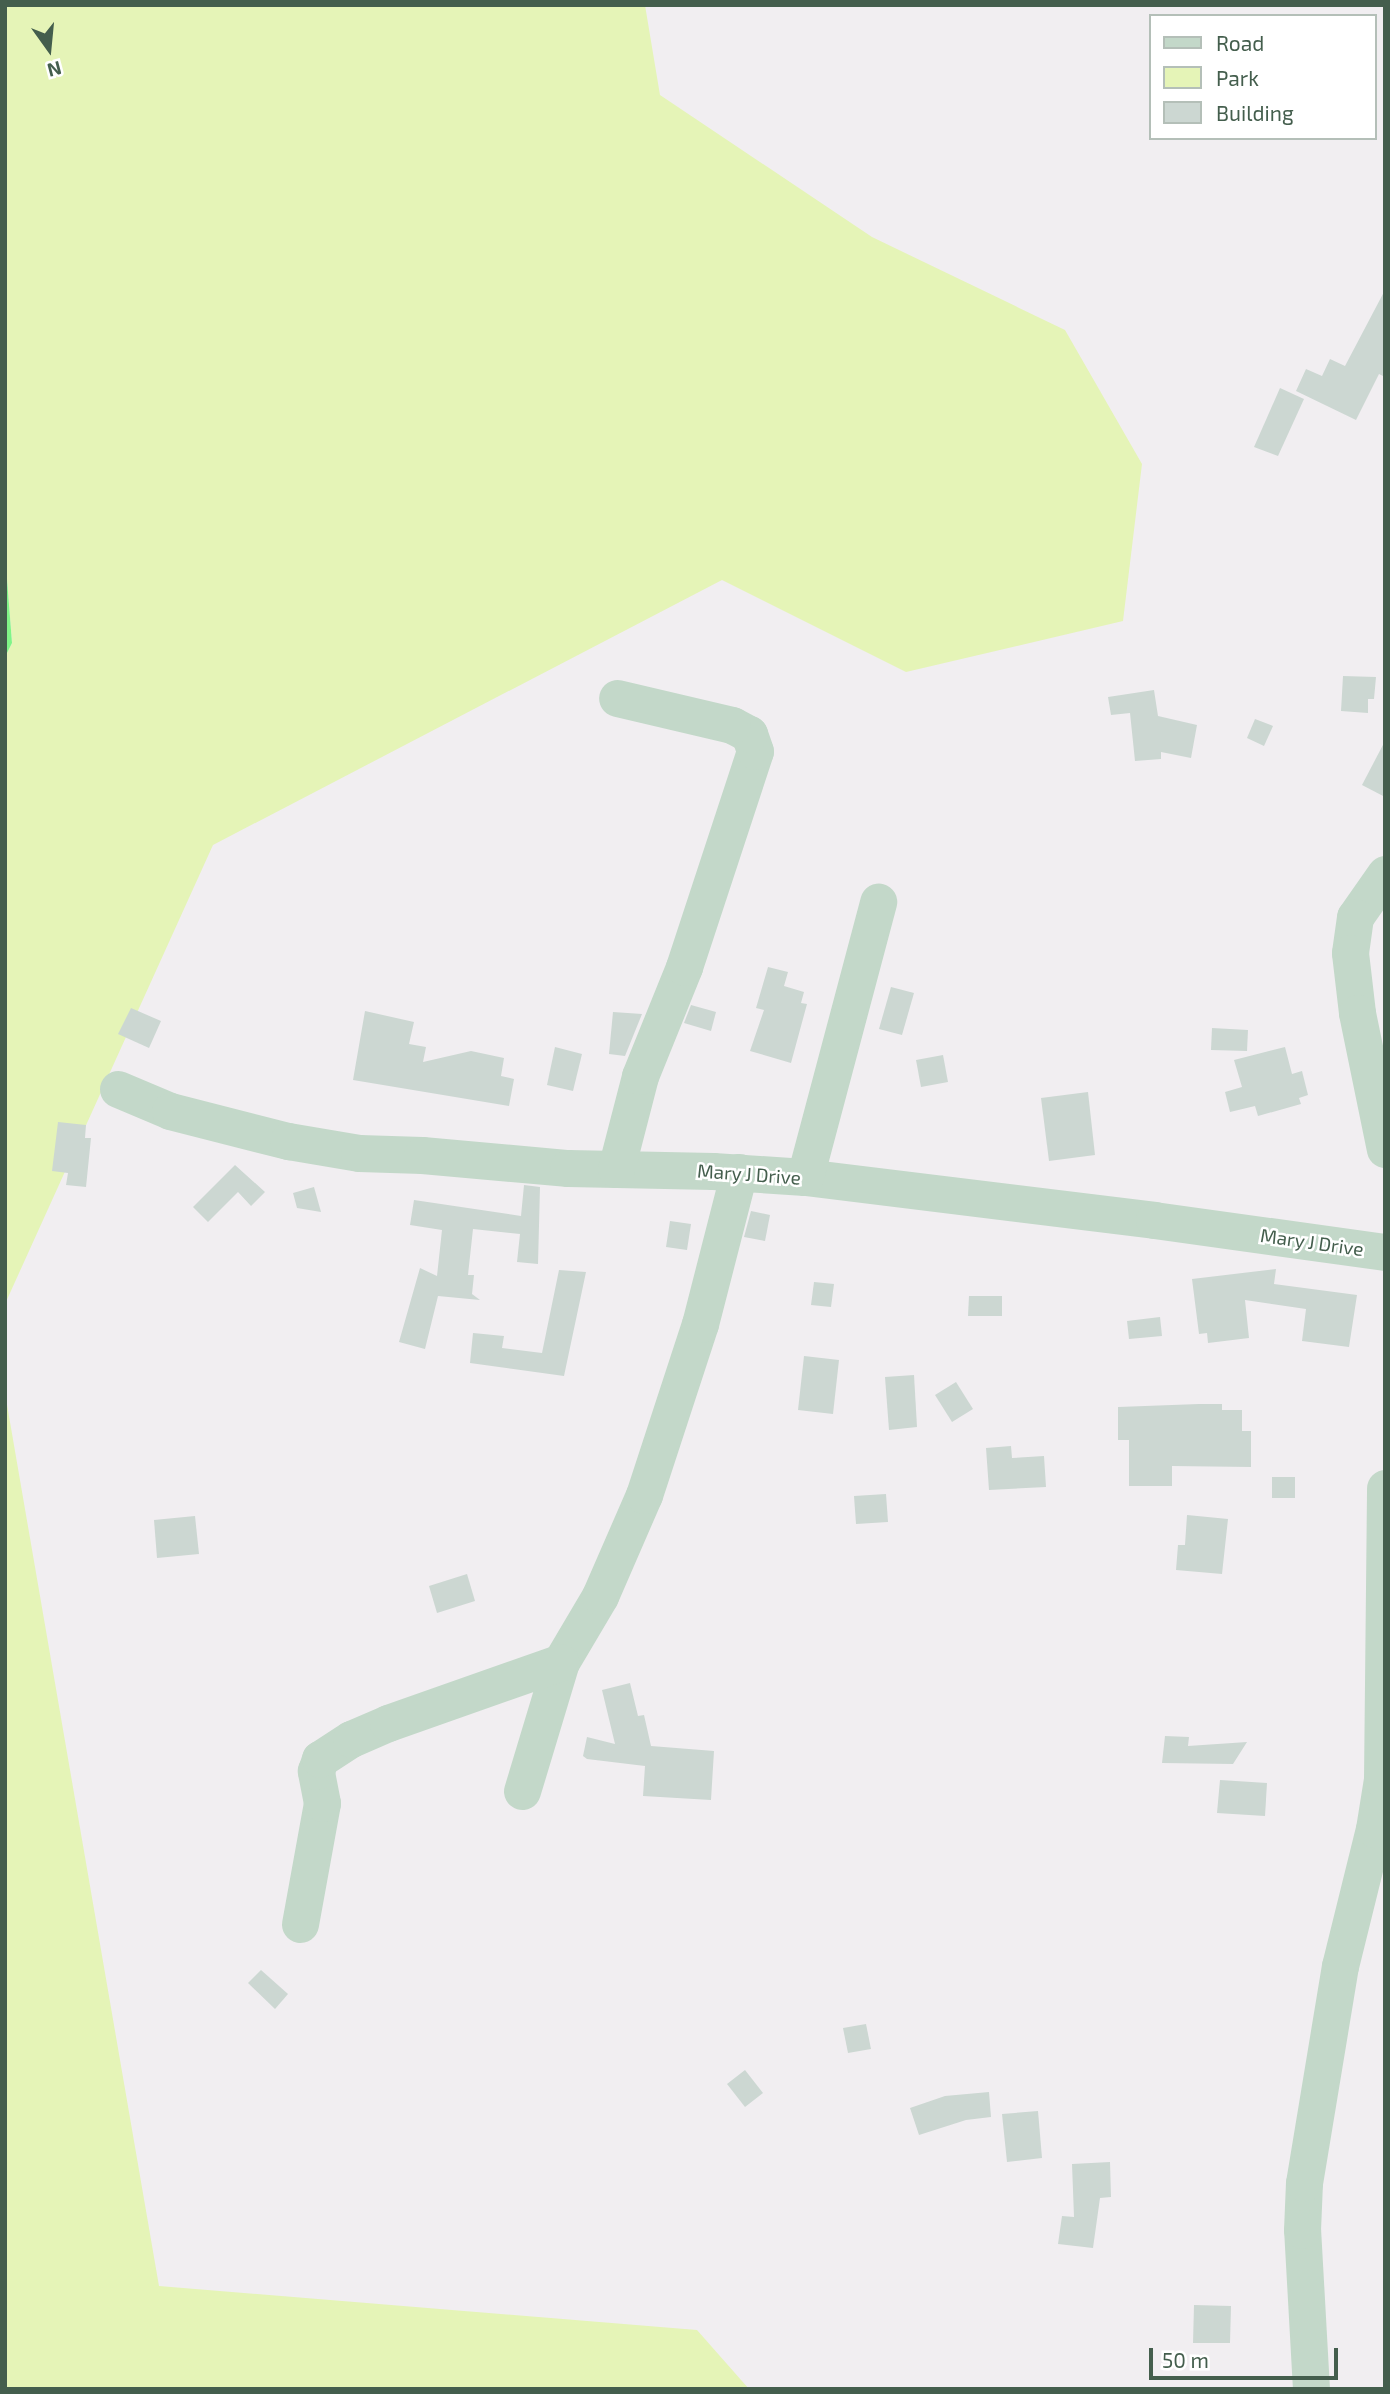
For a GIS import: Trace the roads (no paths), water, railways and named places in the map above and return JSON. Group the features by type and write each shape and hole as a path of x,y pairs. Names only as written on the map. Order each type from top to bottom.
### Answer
{"street":[{"path":"616,1169 640,1076 684,967 755,751 749,734 732,725 617,698"},
{"path":"1385,874 1355,917 1350,953 1357,1013 1385,1149"},
{"path":"805,1177 878,902"},
{"name":"Mary J Drive","path":"118,1089 170,1111 288,1140 359,1153 616,1169 739,1172 805,1177 1385,1252"},
{"path":"522,1791 561,1662 600,1597 644,1495 700,1324 739,1172"},
{"path":"1311,2389 1302,2230 1304,2183 1340,1966 1374,1829 1382,1779 1385,1488"},
{"path":"300,1924 322,1803 316,1771 320,1759 351,1739 388,1723 561,1662"}]}
